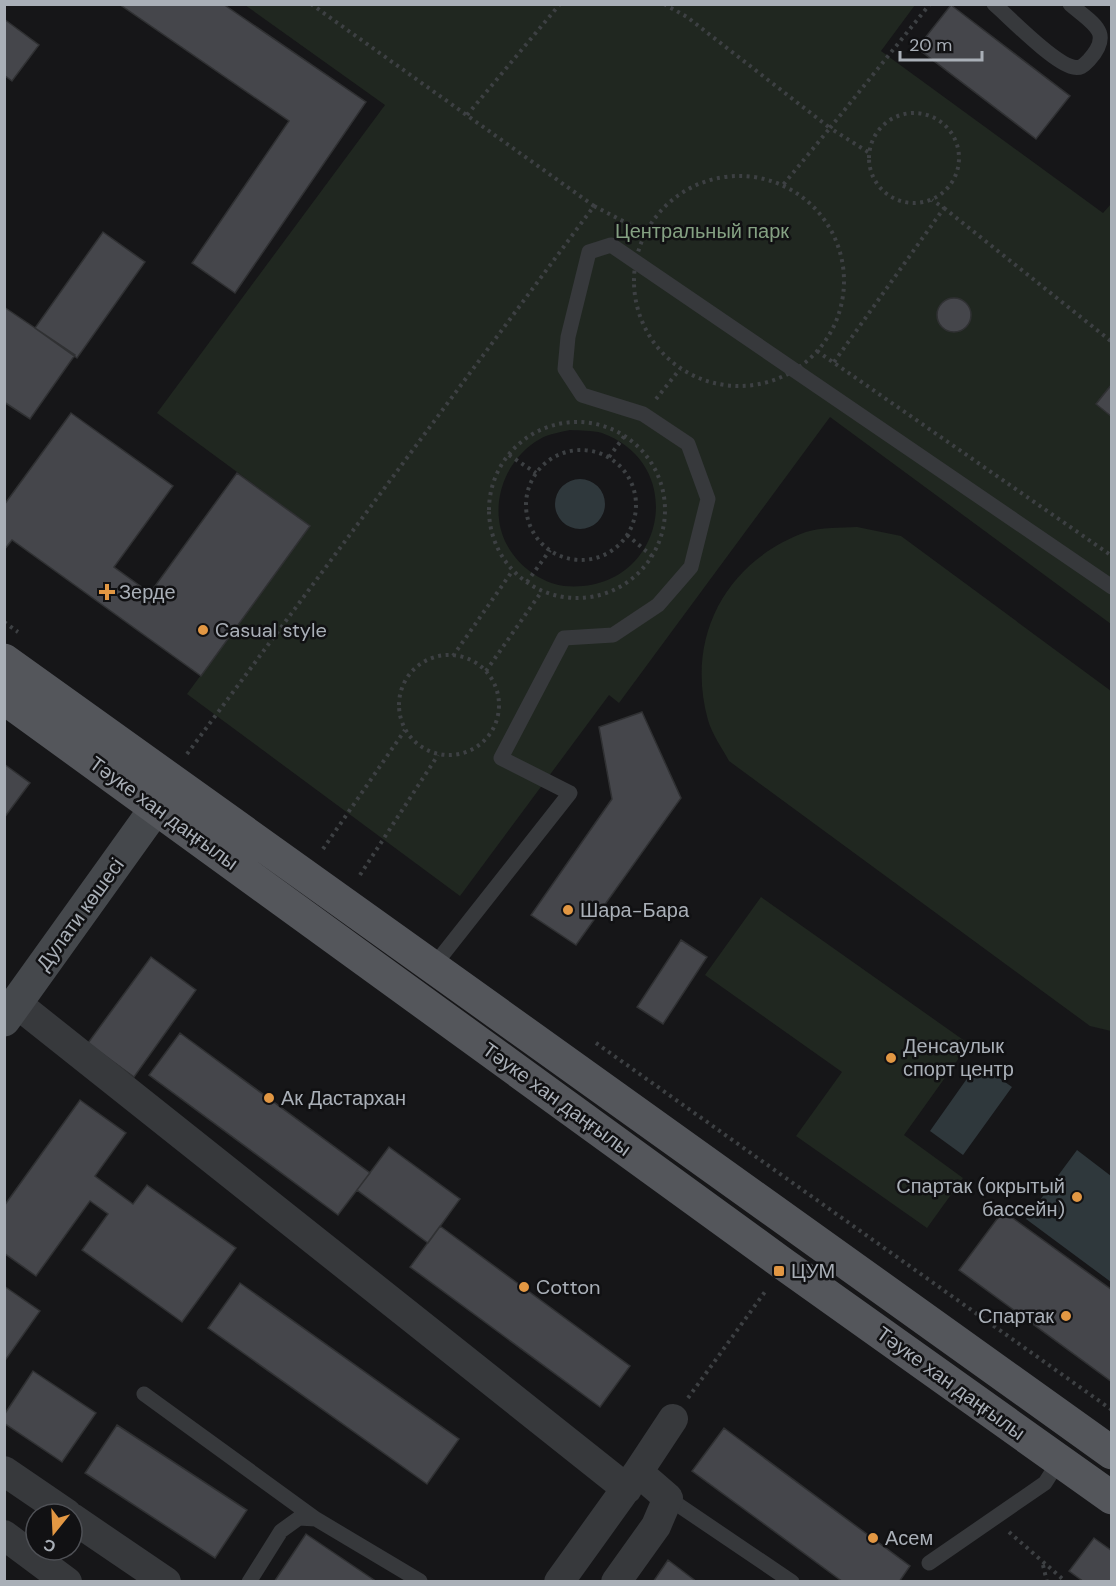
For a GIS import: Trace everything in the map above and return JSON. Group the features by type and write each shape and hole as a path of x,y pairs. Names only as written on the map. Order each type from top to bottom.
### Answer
{"main road":[{"name":"Тәуке хан даңғылы","path":"4,660 1112,1453"},
{"name":"Тәуке хан даңғылы","path":"4,698 172,781 1059,1461 1112,1498"},
{"name":"Дулати көшесі","path":"10,1011 172,781"}],"street":[{"path":"10,1011 632,1480 668,1498 656,1526 616,1581"},
{"path":"559,1581 673,1419"},
{"path":"4,1471 49,1502"},
{"path":"84,1526 166,1581"},
{"path":"4,1535 67,1581"}],"lane":[{"path":"994,4 1061,62 1075,68 1083,67 1100,47 1102,36 1094,24 1070,4"},
{"path":"432,968 570,793 501,758 564,638 613,635 658,604 691,567 708,499 688,444 643,414 582,395 565,369 568,337 589,252 610,245 1112,586"},
{"path":"144,1394 316,1519 420,1581"},
{"path":"928,1563 995,1520 1045,1483 1059,1461"},
{"path":"668,1498 792,1581"},
{"path":"249,1581 281,1531 299,1518 316,1519"}],"path":[{"path":"311,4 594,206 646,233"},
{"path":"467,115 560,4"},
{"path":"664,4 687,17 830,128 868,152"},
{"path":"783,185 930,4"},
{"path":"905,113 924,113 941,121 954,136 959,153 957,172 947,189 932,200 913,203 895,199 879,188 870,171 868,152 874,134 888,120 905,113"},
{"path":"749,176 783,185 812,205 833,232 844,266 843,300 832,333 810,360 780,379 746,387 711,384 680,369 654,345 638,314 633,280 639,245 646,233 656,215 682,192 714,178 749,176"},
{"path":"932,200 1110,340"},
{"path":"172,781 594,206"},
{"path":"834,362 944,208"},
{"path":"817,351 1112,556"},
{"path":"575,422 608,428 637,445 651,462 662,482 666,504 664,527 652,556 628,582 609,593 586,598 564,597 542,591 527,582 513,570 500,552 491,531 489,509 492,487 500,466 509,454 532,434 552,425 575,422"},
{"path":"570,451 590,451 609,458 625,471 634,489 637,509 627,535 619,546 603,556 582,561 562,557 544,547 532,531 526,512 527,491 536,473 550,459 570,451"},
{"path":"509,454 536,473"},
{"path":"627,535 652,556"},
{"path":"527,582 550,550"},
{"path":"453,656 513,570"},
{"path":"486,671 542,591"},
{"path":"453,656 469,659 486,671 497,689 499,710 493,730 479,746 459,754 438,755 419,746 405,730 398,711 400,690 411,671 428,659 453,656"},
{"path":"323,849 405,730"},
{"path":"360,875 438,755"},
{"path":"673,1419 769,1286"},
{"path":"995,1520 1043,1565 1066,1581"},
{"path":"1043,1565 1047,1581"}],"green space":[{"name":"Центральный парк","path":"245,5 915,5 881,51 1103,213 1111,204 1111,624 830,417 619,703 609,695 460,896 187,694 310,526 157,413 385,105","holes":["570,430 602,433 630,449 648,472 655,498 654,525 643,550 625,570 598,583 564,586 539,577 517,560 501,531 499,500 508,472 527,448 547,436"]},
{"path":"857,527 901,536 1111,691 1111,1031 1090,1026 729,761 715,736 708,720 702,689 702,660 708,632 718,606 734,582 754,562 778,545 806,532 825,528"},
{"name":"Денсаулык спорт центр","path":"761,897 969,1044 904,1135 963,1178 927,1228 796,1136 842,1072 705,975"}],"shaded area":[{"path":"575,479 585,479 598,486 605,499 605,509 598,522 585,529 575,529 566,525 559,518 555,509 555,499 559,490 566,483"},
{"path":"978,1063 1012,1087 963,1155 930,1131"},
{"name":"Спартак (окрытый бассейн)","path":"1077,1150 1111,1176 1111,1282 1026,1219"}],"building":[{"path":"119,4 223,4 366,102 235,293 192,263 289,121"},
{"path":"951,5 1070,96 1036,139 917,48"},
{"path":"4,19 39,45 12,81 4,75"},
{"path":"103,232 145,262 77,358 35,328"},
{"path":"954,298 966,303 971,315 966,327 954,332 942,327 937,315 942,303"},
{"path":"4,307 75,355 30,419 4,402"},
{"path":"1112,384 1112,417 1096,404"},
{"path":"71,413 173,486 114,567 150,593 237,473 310,526 201,676 12,540 4,550 4,505"},
{"path":"642,712 681,798 576,945 531,915 612,799 599,727"},
{"path":"4,764 30,783 4,818"},
{"path":"681,940 707,957 663,1024 637,1007"},
{"path":"151,957 196,990 134,1077 88,1043"},
{"path":"180,1033 370,1173 338,1215 149,1075"},
{"path":"80,1100 126,1133 95,1176 133,1204 147,1185 236,1248 182,1322 82,1250 108,1214 90,1201 36,1276 4,1253 4,1206"},
{"path":"389,1147 460,1199 428,1243 357,1190"},
{"name":"Спартак","path":"1003,1211 1112,1290 1112,1382 959,1270"},
{"path":"440,1226 630,1366 600,1407 410,1267"},
{"path":"240,1283 459,1439 427,1484 208,1328"},
{"path":"4,1286 40,1311 4,1362"},
{"path":"33,1371 96,1413 62,1462 4,1423 4,1415"},
{"path":"117,1425 247,1510 215,1558 85,1473"},
{"path":"724,1428 910,1566 899,1582 843,1582 692,1471"},
{"path":"306,1534 377,1582 274,1582"},
{"path":"1094,1538 1112,1551 1112,1582 1084,1582 1069,1571"},
{"path":"668,1560 697,1582 653,1582"}],"place":[{"name":"Зерде","path":"107,592"},
{"name":"Casual style","path":"203,630"},
{"name":"Шара-Бара","path":"568,910"},
{"name":"Денсаулык спорт центр","path":"891,1058"},
{"name":"Ак Дастархан","path":"269,1098"},
{"name":"Спартак (окрытый бассейн)","path":"1077,1197"},
{"name":"ЦУМ","path":"779,1271"},
{"name":"Cotton","path":"524,1287"},
{"name":"Спартак","path":"1066,1316"},
{"name":"Асем","path":"873,1538"}]}
